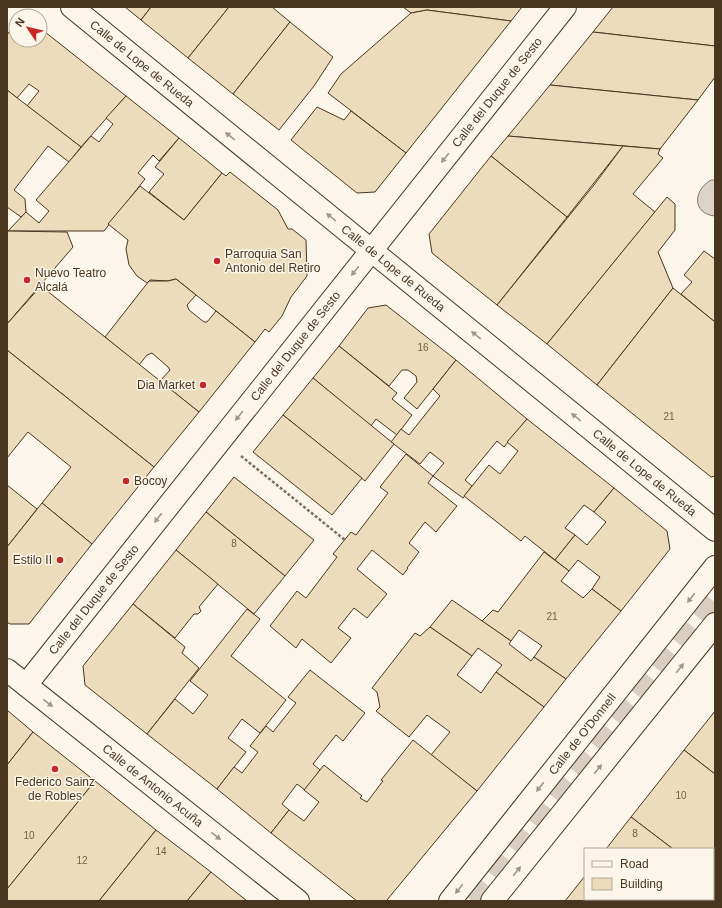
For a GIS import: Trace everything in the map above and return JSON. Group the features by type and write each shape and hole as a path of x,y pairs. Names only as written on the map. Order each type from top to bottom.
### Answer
{"street":[{"name":"Calle de Lope de Rueda","path":"72,7 715,530"},
{"name":"Calle del Duque de Sesto","path":"26,685 566,7"},
{"name":"Calle de O'Donnell","path":"450,901 715,567"},
{"path":"492,901 715,624"},
{"name":"Calle de Antonio Acuña","path":"7,670 298,901"}],"path":[{"path":"220,440 345,540"}],"shaded area":[{"path":"711,180 715,180 715,216 702,211 698,201 698,195 701,190 705,184"}],"building":[{"path":"125,7 151,7 141,20"},
{"path":"151,7 229,7 188,58 141,20"},
{"path":"229,7 272,7 290,22 233,94 188,58"},
{"path":"403,7 522,7 511,21 427,10 411,13"},
{"path":"613,7 715,7 715,46 593,32"},
{"path":"427,10 511,21 406,153 328,93 341,74 411,13"},
{"path":"290,22 333,57 314,86 279,130 233,94"},
{"path":"593,32 715,46 715,77 698,100 550,85"},
{"path":"8,34 8,48 48,48 48,34 126,96 81,147 27,106 39,91 29,84 17,98 7,90"},
{"path":"550,85 698,100 660,149 508,136"},
{"path":"7,90 81,147 69,162 48,146 14,190 25,199 26,212 21,217 7,207"},
{"path":"126,96 179,138 159,161 153,155 138,173 145,179 104,231 8,231 26,212 39,223 49,211 36,200 91,136 99,142 113,124 106,118"},
{"path":"317,107 344,120 351,111 406,153 375,192 357,193 291,140"},
{"path":"508,136 623,146 567,217 491,156"},
{"path":"179,138 222,173 184,220 149,192 164,174 155,167"},
{"path":"623,146 660,149 658,154 663,158 633,194 655,212 547,344 497,305 594,185"},
{"path":"491,156 567,217 497,305 432,253 429,234"},
{"name":"Parroquia San Antonio del Retiro","path":"230,172 278,210 288,229 292,229 306,240 307,276 291,297 282,316 269,332 265,329 255,342 176,279 168,281 150,280 147,283 137,276 129,265 126,249 128,240 108,224 140,186 184,220 222,173 226,176"},
{"path":"667,197 675,204 675,230 658,252 673,288 597,385 547,344"},
{"name":"Nuevo Teatro Alcalá","path":"7,231 67,232 73,247 7,324"},
{"path":"704,251 715,259 715,322 681,294 692,282 684,275"},
{"path":"176,279 196,295 187,305 189,310 204,322 207,322 216,311 255,342 199,412 160,381 170,370 152,353 147,355 139,365 105,337 149,281 168,281"},
{"path":"41,286 199,412 154,467 7,350 7,324"},
{"path":"673,288 715,322 715,476 711,477 597,385"},
{"path":"386,305 456,360 417,409 404,398 417,382 416,376 408,370 402,370 389,386 339,346 368,308"},
{"path":"339,346 397,393 392,399 412,415 397,435 376,419 371,426 313,378"},
{"path":"7,350 154,467 92,544 42,503 71,467 28,432 7,458"},
{"path":"456,360 527,419 504,447 497,441 465,480 472,486 463,498 433,476 444,463 430,452 420,464 391,442 401,429 409,435 440,396 433,389"},
{"path":"313,378 394,444 365,481 283,415"},
{"path":"283,415 362,478 332,515 253,452"},
{"path":"527,419 614,488 594,512 584,505 565,528 575,535 555,560 525,536 521,541 464,496 489,465 500,474 518,451 507,442"},
{"path":"406,454 433,476 428,483 457,506 436,532 425,522 409,543 419,552 403,575 372,550 357,569 387,594 367,618 354,608 338,628 351,638 331,663 302,639 296,648 270,626 297,591 306,598 337,557 333,554 351,532 356,535 388,493 380,487"},
{"path":"234,477 314,540 285,576 206,512"},
{"path":"7,485 37,509 7,547"},
{"path":"614,488 667,531 670,549 621,611 592,589 600,577 578,560 569,571 555,560 575,535 587,545 606,522 594,512"},
{"path":"42,503 92,544 29,624 10,624 7,622 7,547"},
{"path":"206,512 285,576 254,614 176,550"},
{"path":"176,550 218,584 199,607 201,611 198,614 194,614 175,638 133,604"},
{"path":"544,552 569,571 561,581 583,598 592,589 621,611 566,679 534,657 542,646 519,630 511,641 482,621 493,610 498,612"},
{"path":"452,600 511,641 509,644 531,661 534,657 566,679 544,707 496,672 502,665 478,648 472,656 430,627"},
{"path":"133,604 185,647 182,653 199,668 147,734 85,685 83,666"},
{"path":"247,609 260,619 231,656 286,700 260,733 242,719 228,738 246,752 217,789 147,734 175,699 193,714 208,695 190,681"},
{"path":"430,627 472,656 457,675 481,693 496,672 544,707 477,791 431,755 450,732 427,715 409,737 376,711 380,707 377,692 372,688 415,633 420,636"},
{"path":"310,670 365,713 343,741 336,735 313,764 320,770 305,790 297,784 282,804 289,810 271,833 217,789 234,767 242,773 258,752 250,746 266,726 273,732 296,703 288,697"},
{"path":"7,710 33,732 7,765"},
{"path":"715,711 715,774 684,750"},
{"path":"33,732 95,781 7,889 7,765"},
{"path":"413,740 477,791 386,901 357,901 271,833 289,810 304,821 319,802 304,790 324,765 362,796 360,798 367,802 383,781 381,780"},
{"path":"684,750 715,774 715,882 714,848 672,848 631,817"},
{"path":"95,781 156,830 99,901 7,901 7,889"},
{"path":"631,817 672,848 607,848"},
{"path":"156,830 211,872 187,901 99,901"},
{"path":"211,872 247,901 187,901"},
{"path":"584,877 584,900 714,900 715,882 715,901 565,901"}],"tunnel":[{"path":"472,901 715,600"}],"place":[{"name":"Parroquia San Antonio del Retiro","path":"217,261"},
{"name":"Nuevo Teatro Alcalá","path":"27,280"},
{"name":"Dia Market","path":"203,385"},
{"name":"Bocoy","path":"126,481"},
{"name":"Estilo II","path":"60,560"},
{"name":"Federico Sainz de Robles","path":"55,769"}]}
